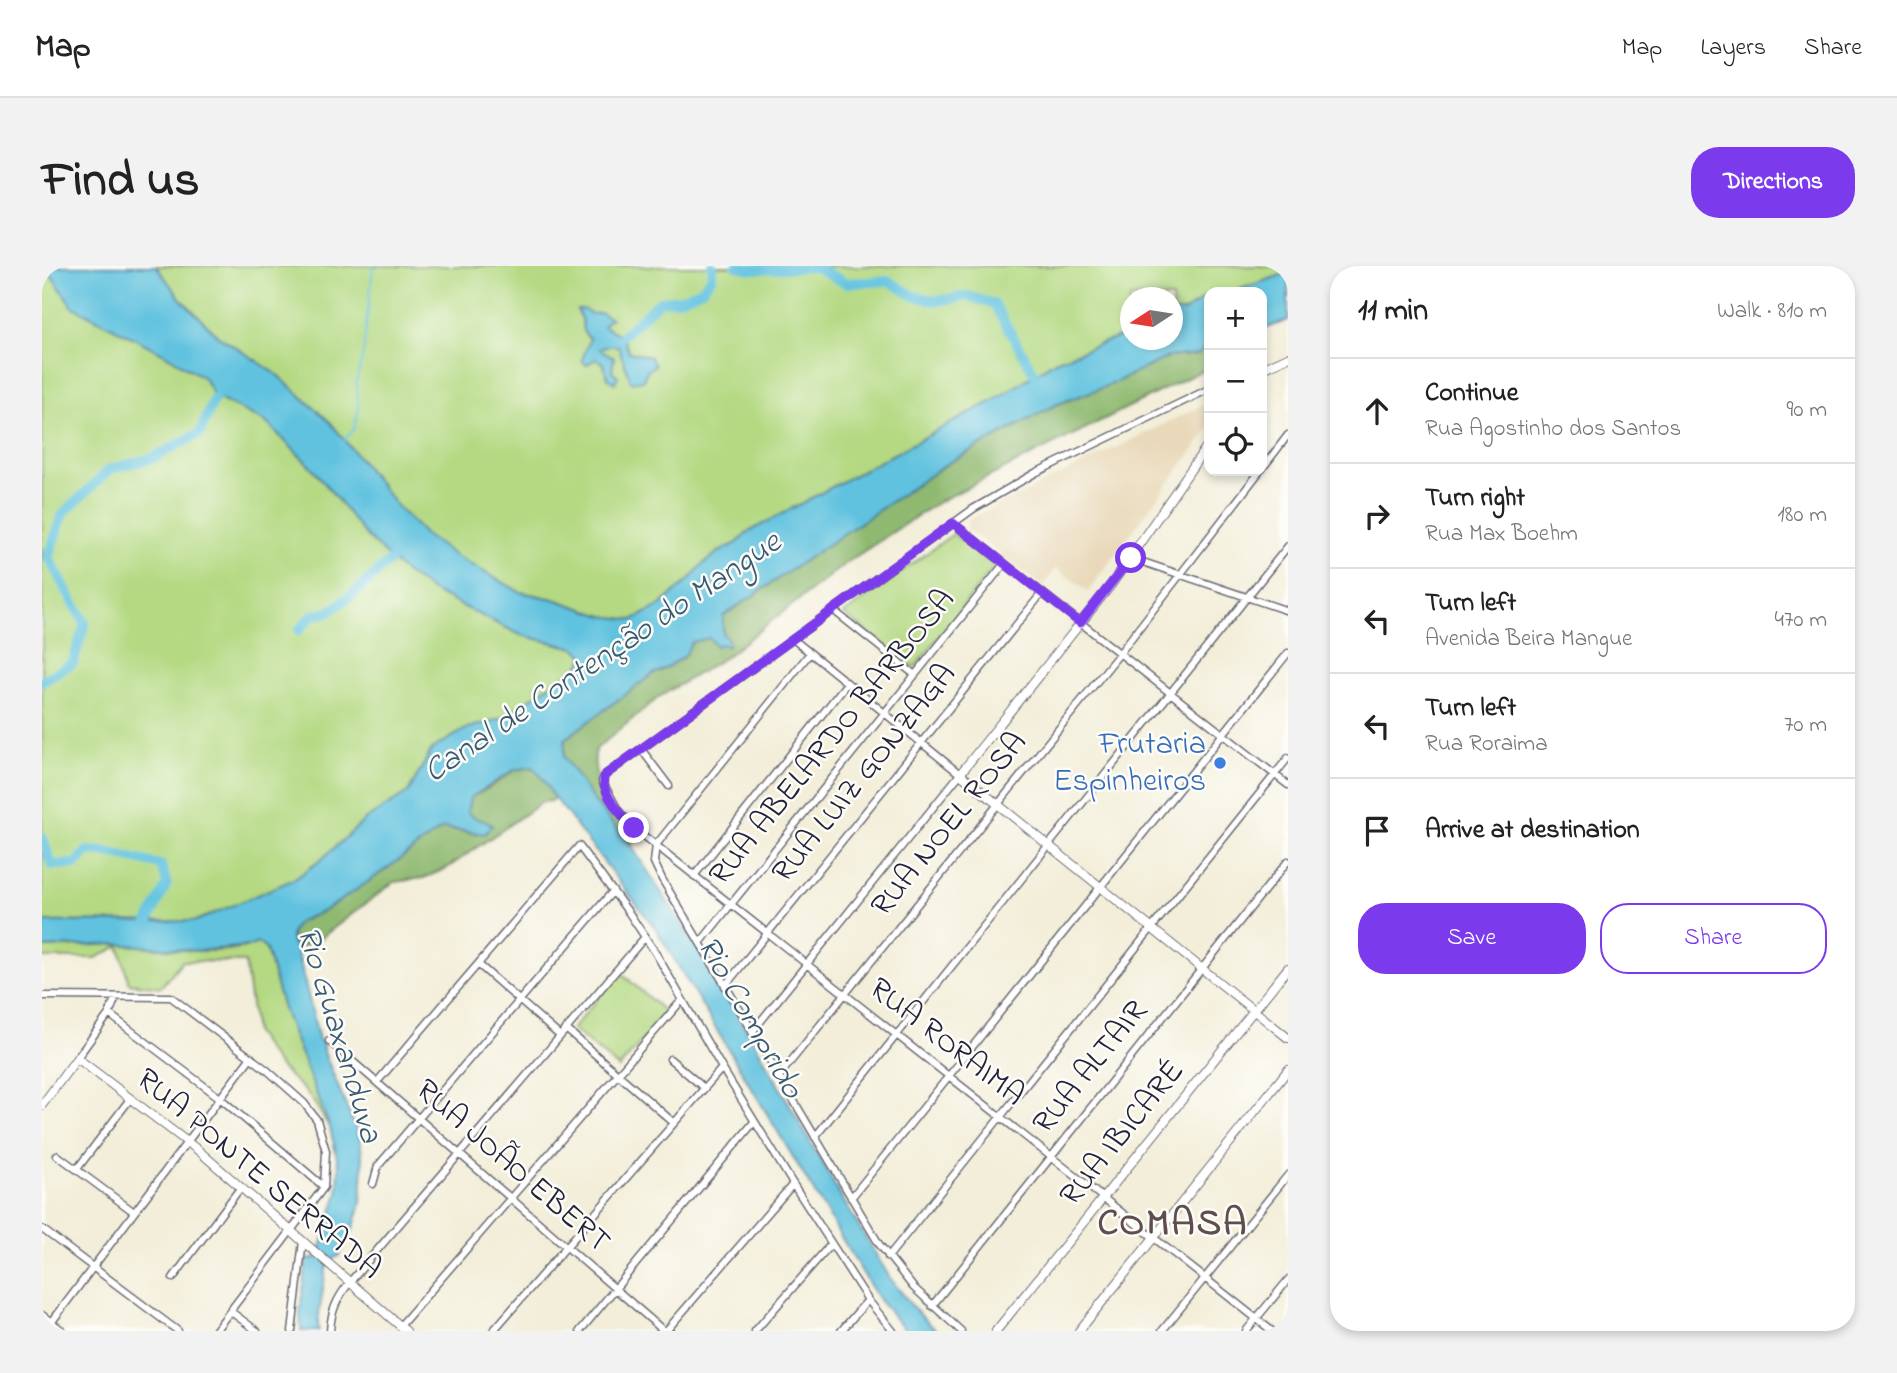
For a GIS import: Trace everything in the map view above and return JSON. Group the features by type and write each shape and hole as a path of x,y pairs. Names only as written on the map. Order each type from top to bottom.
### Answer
{"street":[{"path":"1267,366 1288,357"},
{"path":"669,786 641,749 991,498 1035,473 1204,391"},
{"name":"RUA NOEL ROSA","path":"1267,462 1288,435"},
{"path":"752,1031 1131,558 1204,450"},
{"name":"RUA NOEL ROSA","path":"779,1076 1119,654 1256,476"},
{"path":"953,523 1288,785"},
{"path":"815,1137 1288,545"},
{"path":"1131,558 1288,611"},
{"name":"RUA ABELARDO BARBOSA","path":"700,943 1004,564"},
{"name":"RUA LUIZ GONZAGA","path":"725,986 1042,593"},
{"path":"833,610 915,675"},
{"path":"793,639 1288,1038"},
{"path":"810,653 656,845 654,858 657,870 725,986 888,1257 932,1306 961,1331"},
{"path":"851,1198 1288,653"},
{"path":"695,876 847,683"},
{"name":"RUA RORAIMA","path":"641,749 605,775 602,781 624,818 1272,1331"},
{"path":"888,1257 1288,758"},
{"path":"377,1082 579,846 645,937 754,1122 831,1244 892,1331"},
{"name":"RUA ALTAIR","path":"932,1306 1288,861"},
{"path":"373,1184 378,1166 613,891"},
{"path":"330,1331 331,1314 336,1300 350,1282 645,937"},
{"path":"478,964 560,1036"},
{"name":"RUA IBICARÉ","path":"996,1331 1288,968"},
{"path":"42,996 171,997 251,1057 304,1103 317,1120 326,1151 324,1187 215,1331"},
{"path":"42,1105 109,1014 116,997"},
{"path":"403,1328 682,1000"},
{"path":"109,1014 220,1098 324,1187"},
{"path":"566,1030 674,1123"},
{"name":"RUA JOÃO EBERT","path":"329,1041 665,1331"},
{"path":"46,1331 251,1057"},
{"name":"RUA PONTE SERRADA","path":"77,1058 187,1142 403,1328"},
{"path":"670,1059 704,1088"},
{"path":"493,1331 722,1069"},
{"path":"1079,1331 1288,1070"},
{"path":"77,1170 130,1098"},
{"path":"580,1331 754,1122"},
{"path":"57,1155 134,1212"},
{"path":"1162,1331 1288,1175"},
{"path":"665,1331 793,1184"},
{"path":"173,1278 241,1187"},
{"path":"42,1229 178,1331"},
{"path":"292,1331 303,1241"},
{"path":"755,1331 831,1244"},
{"path":"1246,1331 1288,1280"},
{"path":"841,1331 868,1300"},
{"path":"230,1311 257,1331"},
{"path":"42,1315 63,1331"}],"shaded area":[{"path":"1204,404 1204,436 1088,591 1056,568 1043,586 968,530 970,519"}],"green space":[{"path":"42,266 45,266 73,307 163,353 204,378 215,397 266,422 314,470 368,537 401,569 432,591 521,635 575,648 584,655 581,664 500,719 468,728 432,749 408,793 366,819 322,859 295,879 196,921 42,922"},
{"path":"156,266 1288,266 1288,273 1247,287 1204,287 1204,298 1184,312 1183,287 1120,287 1120,337 1055,361 993,401 748,532 737,543 717,553 701,566 661,605 633,620 603,616 554,599 520,592 424,535 397,506 330,422 275,373 217,335 181,299","holes":["610,319 603,326 622,336 629,352 650,357 627,372 627,364 619,346 599,349 614,358 608,378 604,363 596,359 590,339 583,331 582,320"]},
{"path":"1204,347 1204,369 938,502 846,563 724,658 659,697 596,749 596,774 600,786 633,842 632,847 596,804 564,757 565,739 653,674 684,657 691,642 723,634 723,616 948,463 1055,405 1112,384 1168,357 1199,354"},
{"path":"953,534 995,566 914,668 844,614"},
{"path":"532,767 541,774 554,797 551,801 542,802 447,868 424,878 394,882 314,943 297,950 294,947 291,937 297,923 324,911 443,828 477,834 488,822 475,820 466,812 470,798 515,770"},
{"path":"258,943 266,949 283,1009 330,1128 309,1095 277,1064 255,1033 245,962 182,961 161,987 129,983 119,946 96,958 42,958 42,948 99,944 208,951 243,948"},
{"path":"620,972 666,1013 619,1068 572,1029"}],"water":[{"name":"Canal de Contenção do Mangue","path":"45,266 156,266 181,299 217,335 275,373 330,422 397,506 425,535 454,555 520,592 554,599 603,616 633,620 661,605 701,566 717,553 737,543 748,532 993,401 1055,361 1120,337 1120,350 1183,350 1183,312 1204,298 1204,347 1199,354 1168,357 1112,384 1055,405 948,463 723,616 723,634 728,639 728,647 722,644 716,646 709,638 692,642 684,657 653,674 565,739 564,757 596,804 632,847 698,949 890,1278 916,1311 937,1331 906,1331 879,1300 656,929 532,767 514,770 470,798 467,812 492,825 485,834 443,828 354,892 300,921 293,929 292,942 297,950 319,1040 323,1044 323,1050 360,1139 363,1163 361,1204 353,1229 339,1256 334,1258 326,1269 319,1331 301,1331 300,1312 306,1263 308,1259 315,1259 321,1247 338,1193 339,1166 330,1128 283,1009 266,949 258,943 197,951 116,944 42,948 42,922 196,921 295,879 322,859 366,819 408,793 432,749 468,728 500,719 581,664 584,655 575,648 521,635 432,591 401,569 367,537 314,470 266,422 215,397 204,378 163,353 73,307"},
{"path":"1288,273 1288,320 1267,328 1267,287 1247,287"},
{"path":"583,309 610,318 603,326 622,336 629,352 650,357 655,365 647,371 643,380 631,382 618,346 600,349 614,358 612,371 618,376 615,383 608,378 603,363 596,359 586,365 582,360 590,339 583,331 577,310"}],"waterway":[{"path":"344,441 354,429 359,408 356,382 363,354 373,266"},
{"path":"622,336 660,301 680,299 701,290 712,277 712,266"},
{"path":"737,266 752,269 816,267 846,283 889,281 914,296 936,301 968,296 994,304 1041,385"},
{"path":"42,681 73,663 85,623 48,557 63,514 110,469 153,458 200,433 215,397 223,387"},
{"path":"299,630 313,615 329,612 358,590 400,551"},
{"path":"42,837 52,865 76,864 87,851 106,852 161,865 167,884 144,935"}],"place":[{"name":"Frutaria Espinheiros","path":"1220,763"}],"district":[{"name":"COMASA","path":"1173,1225"}],"route":[{"path":"634,828 604,788 602,781 605,775 953,523 1080,623 1131,558"}],"water label":[{"name":"Rio Comprido","path":"749,1018"},
{"name":"Rio Guaxanduva","path":"338,1035"}]}
